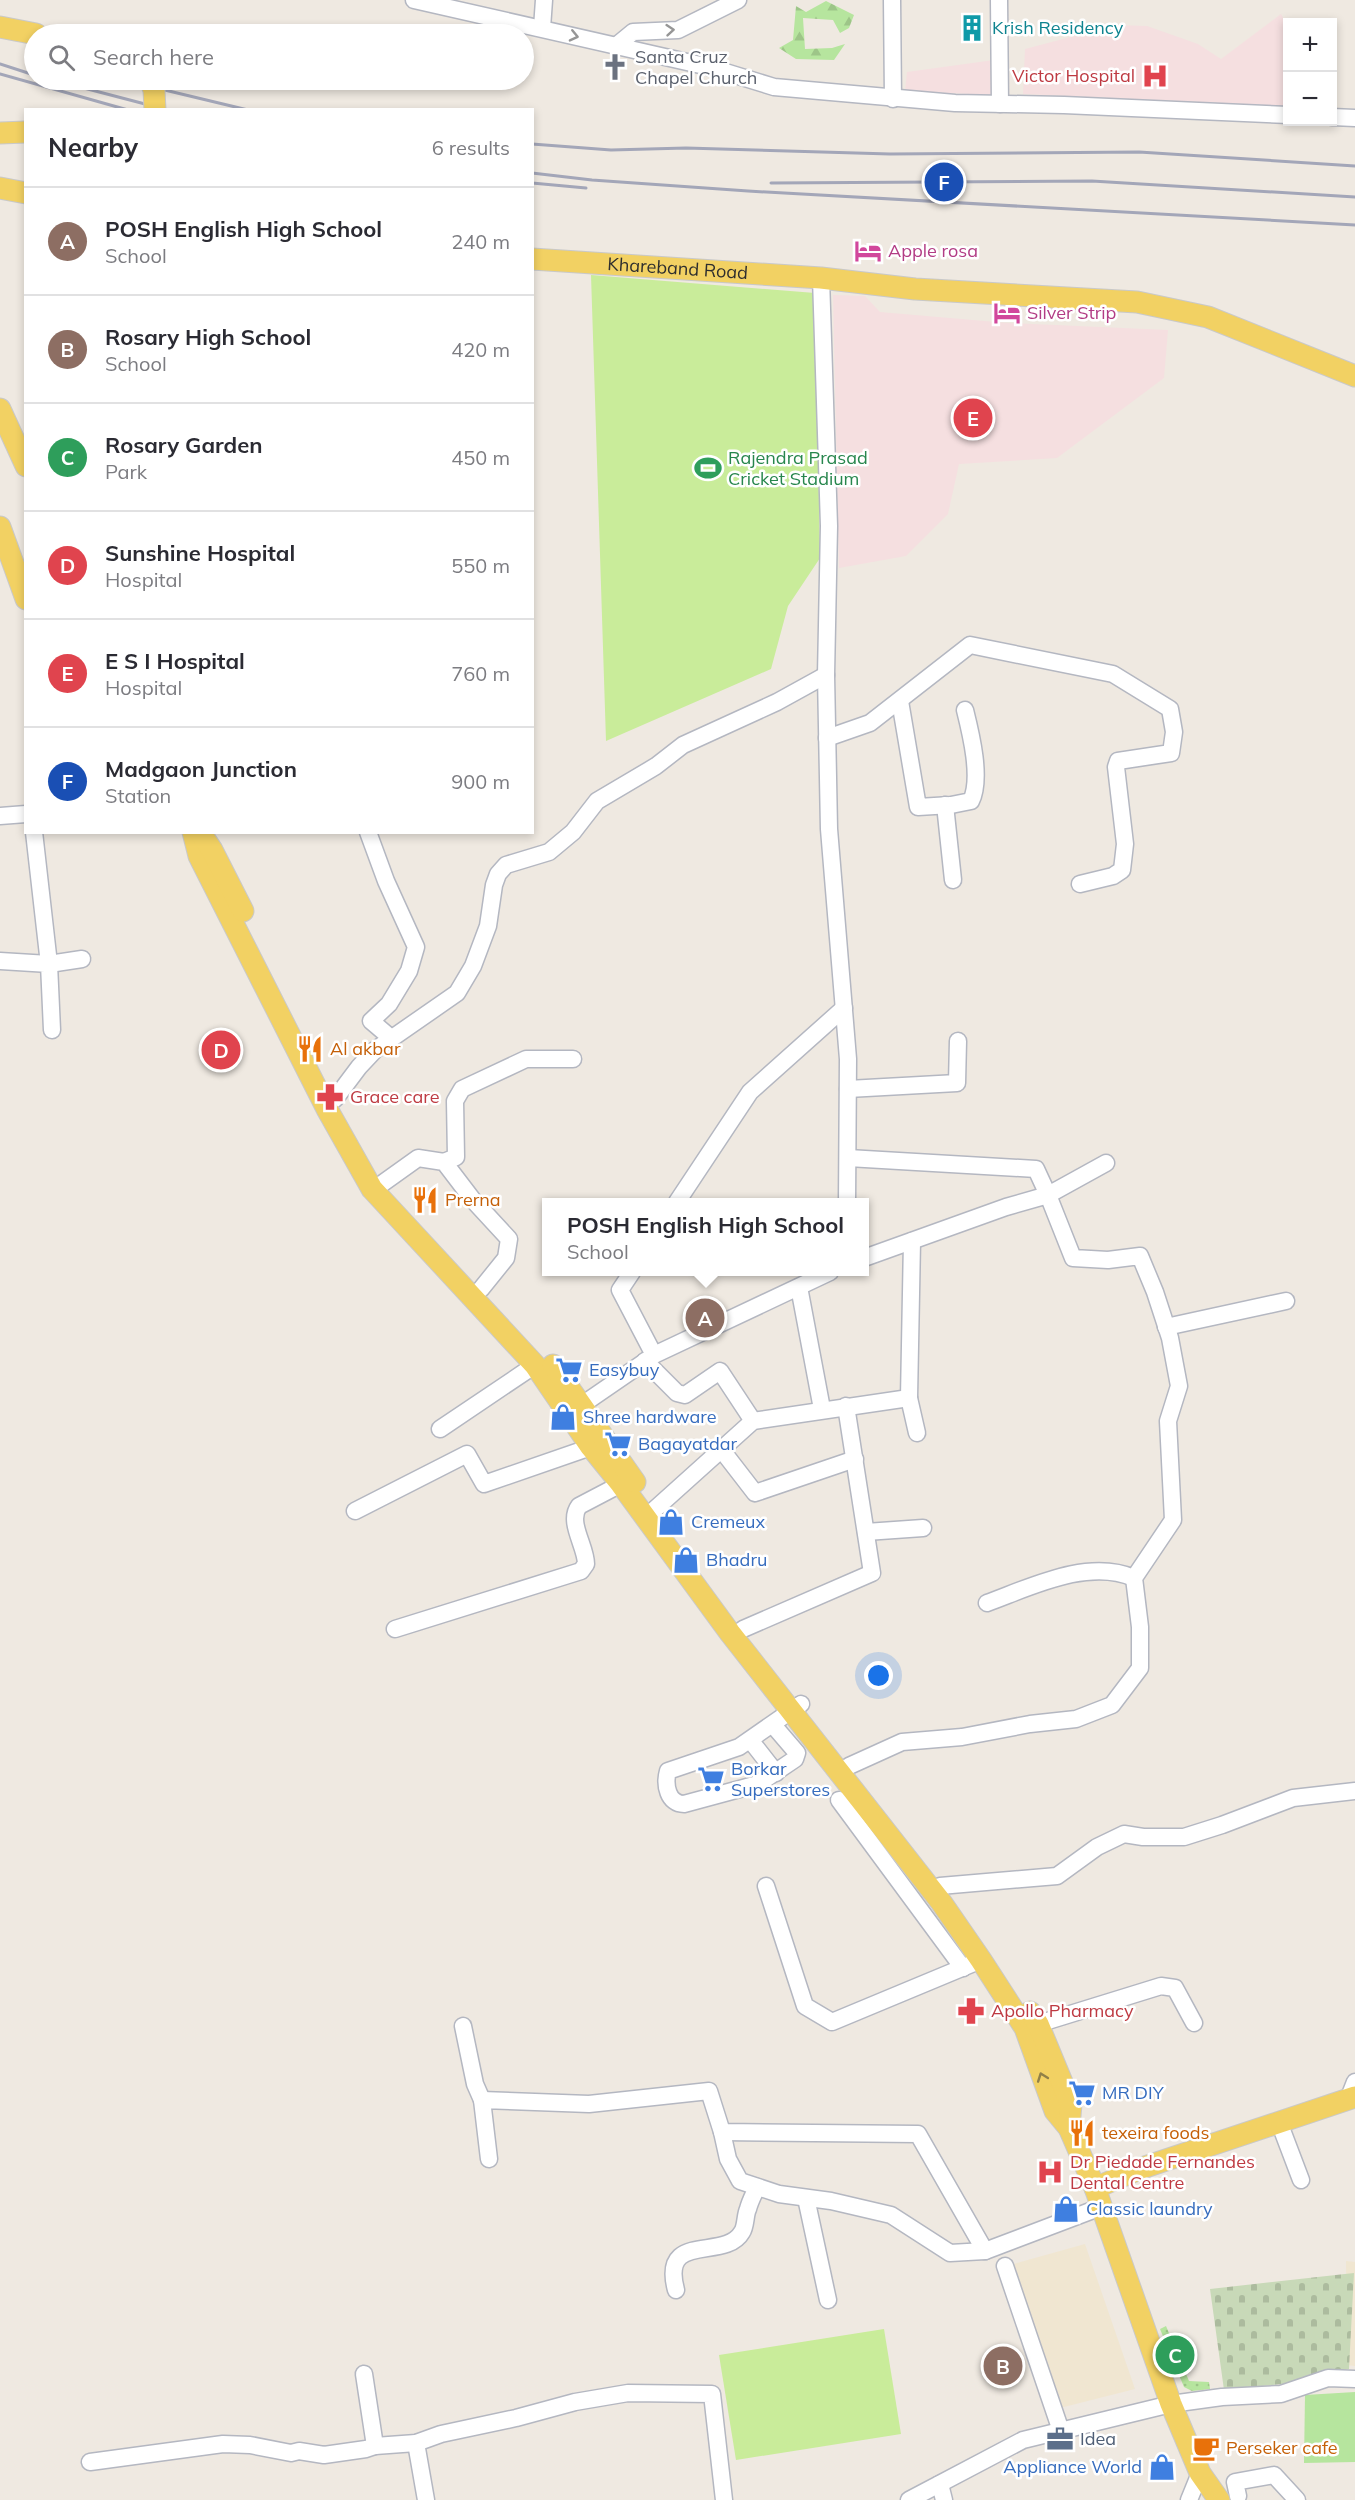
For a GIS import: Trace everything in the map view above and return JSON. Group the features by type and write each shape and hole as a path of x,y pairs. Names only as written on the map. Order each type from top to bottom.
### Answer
{"main road":[{"path":"0,27 24,32"},
{"path":"154,90 155,108"},
{"path":"0,133 24,132"},
{"path":"0,188 24,194"},
{"name":"Khareband Road","path":"534,259 821,278"},
{"path":"821,278 914,280 1139,292 1211,306 1355,364"},
{"path":"821,278 915,289 1137,302 1208,317 1355,376"},
{"path":"0,409 24,462"},
{"path":"0,527 24,593"},
{"path":"194,834 199,856 335,1099 348,1128 383,1183 402,1208 547,1356 576,1409 591,1447 796,1708 849,1766 936,1889 972,1964 1025,2028 1055,2110 1069,2128 1098,2197 1171,2404 1200,2473 1228,2498"},
{"path":"201,834 212,849 327,1109 372,1189 576,1409 743,1629 796,1708 815,1744 936,1889 979,1936 1038,2024 1071,2104 1069,2128"},
{"path":"1098,2197 1142,2168 1279,2122 1353,2093"}],"street":[{"path":"414,0 475,7 529,24"},
{"path":"542,28 544,0"},
{"path":"616,46 640,30 678,30 738,0"},
{"path":"892,0 893,99"},
{"path":"999,0 1000,104"},
{"path":"534,25 709,67 774,87 893,99 1283,115"},
{"path":"1337,117 1355,118"},
{"path":"821,278 829,526 826,675 829,829 844,1008 848,1089 847,1198"},
{"path":"828,738 870,723 970,645 1113,674 1170,709 1174,732 1171,753 1118,761 1116,767 1125,857 1122,870 1113,876 1080,884"},
{"path":"335,1099 359,1067 391,1038 457,993 473,966 491,917 494,885 498,874 506,865 549,852 573,832 597,801 656,766 683,745 777,702 826,675"},
{"path":"900,701 918,807 970,801 976,790 971,734 965,710"},
{"path":"945,805 953,880"},
{"path":"0,816 24,814"},
{"path":"34,834 49,964 52,1030"},
{"path":"369,834 386,881 416,947 409,971 388,1004 371,1021 391,1038"},
{"path":"0,962 49,964 82,959"},
{"path":"680,1198 750,1092 844,1008"},
{"path":"848,1089 957,1083 958,1041"},
{"path":"383,1183 418,1158 444,1162 456,1157 455,1101 462,1089 526,1059 573,1059"},
{"path":"848,1158 1036,1169 1073,1258 1107,1260 1140,1256 1167,1327 1179,1386 1168,1422 1173,1520 1134,1578 1140,1627 1140,1668 1112,1705 1076,1719 1030,1724 962,1737 902,1742 849,1766"},
{"path":"444,1162 473,1200 509,1239 506,1258 481,1289"},
{"path":"869,1256 1006,1207 1048,1195 1106,1163"},
{"path":"912,1241 909,1398 917,1433"},
{"path":"629,1276 620,1290 649,1358 677,1393 685,1395 720,1371 753,1420"},
{"path":"576,1409 649,1358 822,1276"},
{"path":"799,1287 822,1409"},
{"path":"1167,1327 1286,1300"},
{"path":"440,1429 535,1365"},
{"path":"654,1510 753,1420 909,1398"},
{"path":"743,1629 872,1572 846,1406"},
{"path":"355,1511 467,1454 484,1484 591,1447"},
{"path":"722,1449 755,1493 855,1459"},
{"path":"395,1629 581,1571 586,1564 586,1556 575,1521 575,1512 579,1506 621,1484"},
{"path":"866,1532 923,1528"},
{"path":"987,1603 1071,1573 1122,1573 1134,1578"},
{"path":"796,1708 751,1741 739,1747 668,1771 666,1778 672,1801 676,1804 684,1804 758,1784 815,1744"},
{"path":"773,1725 798,1757"},
{"path":"751,1741 776,1773"},
{"path":"936,1889 1057,1876 1097,1847 1124,1834 1143,1838 1184,1837 1293,1798 1344,1790 1355,1791"},
{"path":"766,1886 805,2007 832,2022 972,1964 839,1800"},
{"path":"1038,2024 1161,1986 1175,1988 1194,2023"},
{"path":"463,2026 476,2084 482,2100 489,2159"},
{"path":"482,2100 589,2104 709,2091 728,2159 740,2181 779,2194 831,2201 891,2216 950,2253 985,2251 1098,2197"},
{"path":"1279,2122 1301,2180"},
{"path":"722,2132 918,2134 985,2251"},
{"path":"676,2290 672,2277 676,2261 682,2255 718,2246 734,2239 742,2232 748,2208 757,2187"},
{"path":"806,2198 828,2300"},
{"path":"1005,2266 1061,2431"},
{"path":"364,2374 375,2446"},
{"path":"909,2500 942,2492 1023,2440 1171,2404 1222,2397 1281,2394 1328,2378 1355,2379"},
{"path":"90,2462 223,2444 250,2445 291,2453 299,2451 324,2455 366,2450 375,2446 416,2443 441,2434 516,2418 575,2402 628,2393 712,2394 723,2500"},
{"path":"416,2443 426,2500"},
{"path":"1189,2500 1200,2473"},
{"path":"1228,2498 1235,2482 1274,2475 1297,2500"}],"shaded area":[{"name":"Victor Hospital","path":"1281,14 1283,18 1283,106 1023,94 1025,49 1116,25 1147,26 1198,44 1221,59"},
{"name":"Victor Hospital","path":"994,60 992,95 905,91 907,72"},
{"path":"833,295 865,296 880,312 1008,323 1168,330 1164,378 1057,458 959,464 948,514 906,556 839,568"},
{"path":"1085,2244 1135,2389 1060,2408 1010,2265"},
{"path":"1346,2261 1355,2262 1355,2366 1347,2365"}],"green space":[{"path":"826,1 854,15 849,28 840,33 833,20 803,18 805,49 832,48 845,44 834,60 796,59 779,48 793,40 796,6 806,12"},
{"name":"Rajendra Prasad Cricket Stadium","path":"591,275 815,293 820,558 788,606 771,669 606,741"},
{"path":"1354,2273 1349,2369 1327,2372 1301,2382 1224,2390 1210,2289"},
{"path":"1166,2326 1189,2381 1209,2382 1210,2389 1192,2391 1184,2387 1160,2329"},
{"path":"884,2329 901,2434 736,2460 719,2355"},
{"path":"1355,2392 1355,2462 1304,2463 1305,2395"}],"railway":[{"path":"0,64 24,72"},
{"path":"0,74 24,81"},
{"path":"57,90 121,108"},
{"path":"91,90 160,108"},
{"path":"165,90 240,108"},
{"path":"534,144 611,150 686,148 890,154 1139,152 1355,166"},
{"path":"534,173 592,180 748,191 1355,225"},
{"path":"771,183 1092,181 1355,197"},
{"path":"534,183 586,188"}],"place":[{"name":"Krish Residency","path":"972,28"},
{"name":"Santa Cruz Chapel Church","path":"615,67"},
{"name":"Victor Hospital","path":"1155,76"},
{"name":"Madgaon Junction","path":"944,182"},
{"name":"Apple rosa","path":"868,251"},
{"name":"Silver Strip","path":"1007,313"},
{"name":"E S I Hospital","path":"973,418"},
{"name":"Rajendra Prasad Cricket Stadium","path":"708,468"},
{"name":"Al akbar","path":"310,1049"},
{"name":"Sunshine Hospital","path":"221,1050"},
{"name":"Grace care","path":"330,1097"},
{"name":"Prerna","path":"425,1200"},
{"name":"POSH English High School","path":"705,1318"},
{"name":"Easybuy","path":"569,1370"},
{"name":"Shree hardware","path":"563,1417"},
{"name":"Bagayatdar","path":"618,1444"},
{"name":"Cremeux","path":"671,1522"},
{"name":"Bhadru","path":"686,1560"},
{"name":"Borkar Superstores","path":"711,1779"},
{"name":"Apollo Pharmacy","path":"971,2011"},
{"name":"MR DIY","path":"1082,2093"},
{"name":"texeira foods","path":"1082,2133"},
{"name":"Dr Piedade Fernandes Dental Centre","path":"1050,2172"},
{"name":"Classic laundry","path":"1066,2209"},
{"name":"Rosary Garden","path":"1175,2355"},
{"name":"Rosary High School","path":"1003,2366"},
{"name":"Idea","path":"1060,2439"},
{"name":"Perseker cafe","path":"1206,2448"},
{"name":"Appliance World","path":"1162,2467"}]}
